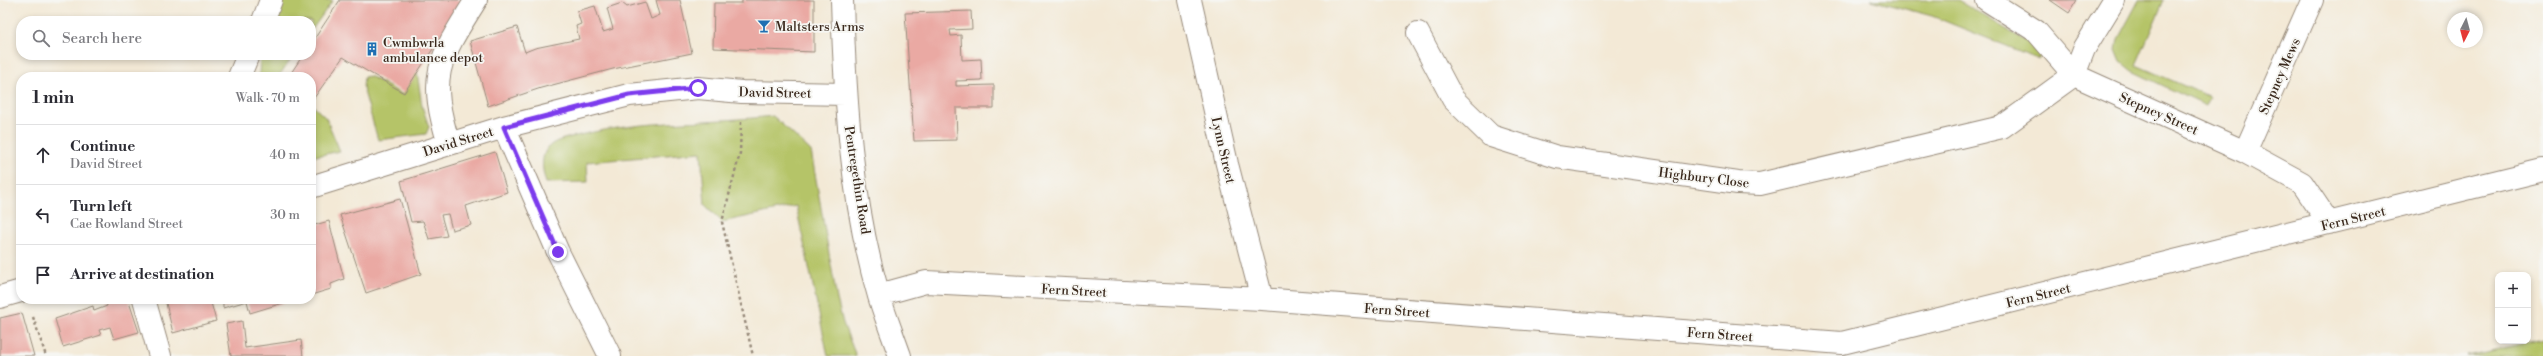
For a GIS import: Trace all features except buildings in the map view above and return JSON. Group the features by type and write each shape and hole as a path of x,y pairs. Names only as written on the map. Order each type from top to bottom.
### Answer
{"street":[{"path":"264,16 271,0"},
{"path":"449,144 440,116 436,89 440,64 450,40 476,0"},
{"name":"Pentregethin Road","path":"842,0 845,94 862,218 879,295 900,356"},
{"name":"Lynn Street","path":"1190,0 1227,164 1262,300"},
{"name":"Stepney Street","path":"1987,0 2036,31 2074,75 2245,152 2302,183 2329,223"},
{"path":"2074,75 2084,49 2114,0"},
{"name":"Stepney Mews","path":"2245,152 2312,0"},
{"name":"Highbury Close","path":"1418,33 1453,99 1491,136 1557,157 1738,183 1760,184 2002,128 2074,75"},
{"path":"241,72 246,60"},
{"name":"David Street","path":"316,185 504,127 629,95 698,88 742,92 845,94"},
{"path":"504,127 558,252 610,356"},
{"name":"Fern Street","path":"879,295 926,282 1262,300 1844,349 2329,223 2543,170"},
{"path":"0,297 16,292"},
{"path":"145,304 160,356"}],"path":[{"path":"742,92 740,152 722,222 753,356"},
{"path":"32,313 46,356"}],"green space":[{"path":"278,0 333,0 316,24 316,16 271,16"},
{"path":"1871,0 1958,0 2032,45 2040,55 2039,59 1932,16"},
{"path":"2139,0 2164,0 2136,65 2210,97 2206,106 2132,71 2121,62 2116,50 2118,39"},
{"path":"260,60 290,60 282,72 259,72"},
{"path":"417,72 422,106 429,127 426,134 378,140 363,88 364,77 370,76 403,95"},
{"path":"316,109 326,118 340,151 316,156"},
{"path":"773,116 811,151 837,299 843,323 856,356 828,356 796,206 722,222 705,205 701,152 587,162 588,182 546,183 543,173 543,157 545,152 552,144 563,139 607,129 631,126"},
{"path":"2543,339 2543,356 2467,356 2521,344 2531,344 2531,342"}],"place":[{"name":"Maltsters Arms","path":"764,26"},
{"name":"Cwmbwrla ambulance depot","path":"372,49"}],"route":[{"path":"558,252 504,127 629,95 698,88"}]}
